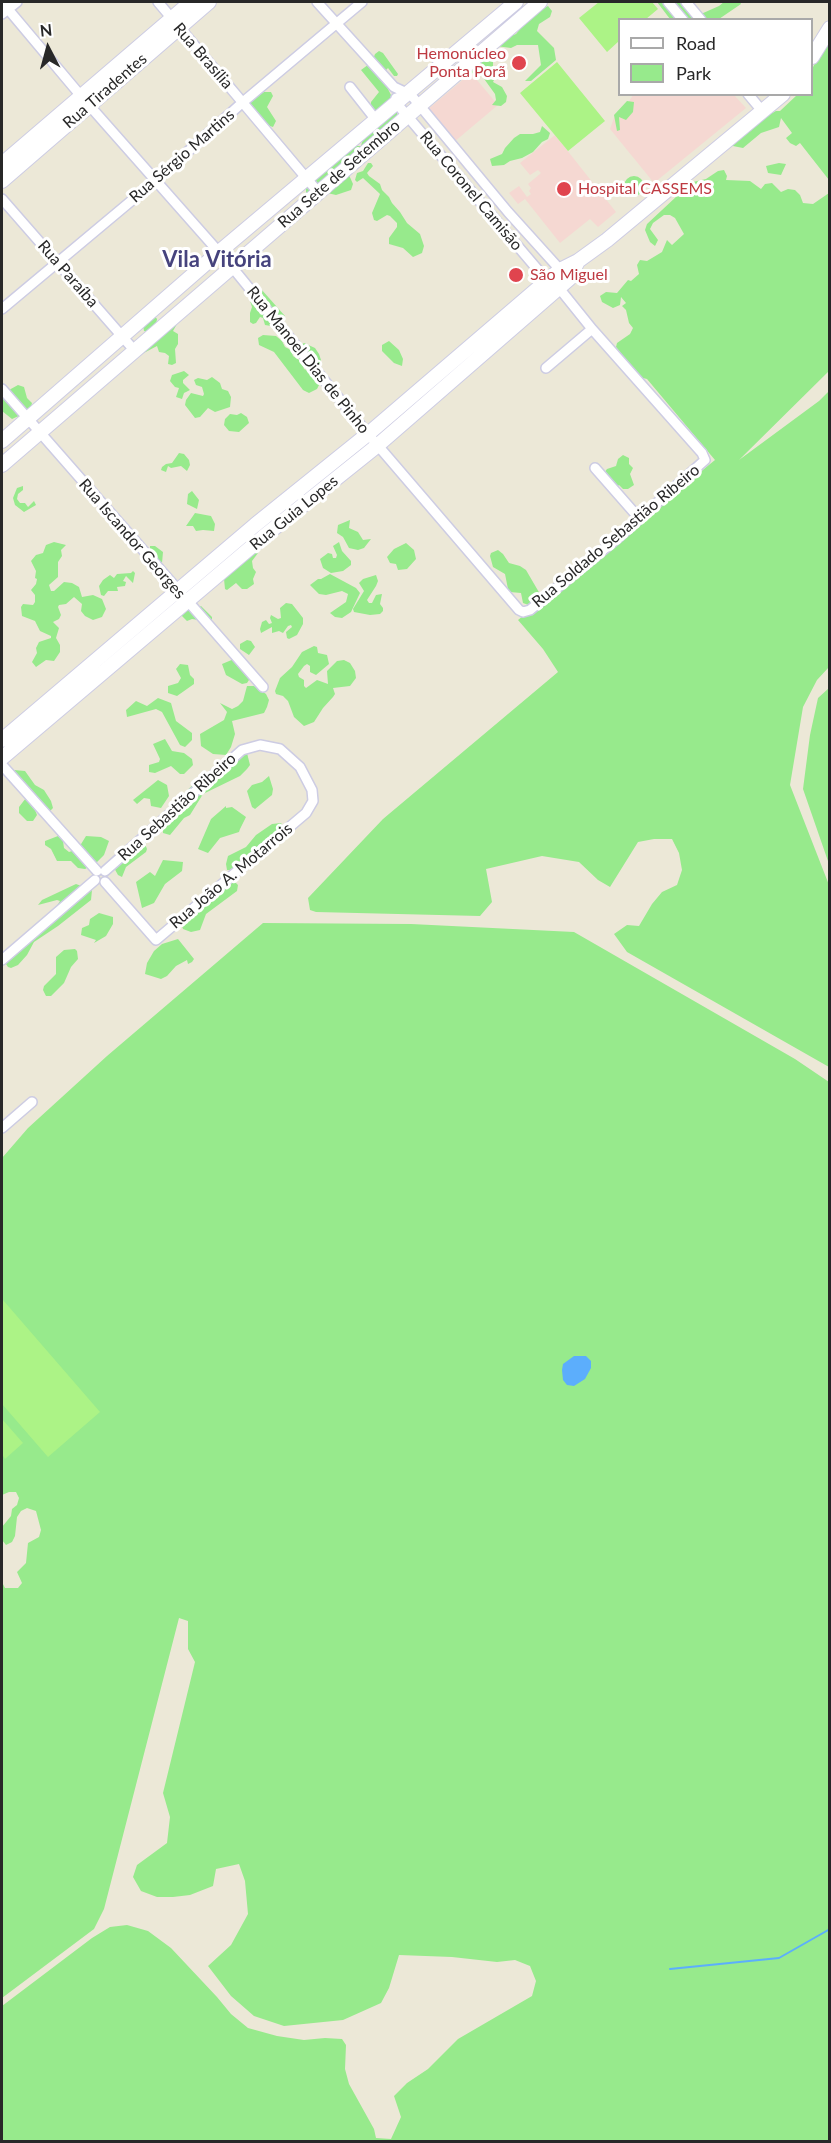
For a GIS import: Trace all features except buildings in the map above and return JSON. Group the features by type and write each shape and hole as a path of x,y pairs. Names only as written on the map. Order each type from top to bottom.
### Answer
{"main road":[{"name":"Rua Tiradentes","path":"175,23 190,2"},
{"name":"Rua Tiradentes","path":"2,164 85,100 175,23 209,2"},
{"name":"Rua Sete de Setembro","path":"2,441 219,252 516,2"},
{"name":"Rua Sete de Setembro","path":"2,465 540,2"},
{"path":"813,55 830,28"},
{"name":"Rua Tiradentes","path":"2,181 85,100"},
{"name":"Rua Guia Lopes","path":"2,740 177,591 368,434 474,352 558,282 578,261 771,101"},
{"name":"Rua Guia Lopes","path":"2,758 186,602 378,445 474,352"}],"street":[{"path":"4,8 16,2"},
{"name":"Rua Brasília","path":"158,2 318,192"},
{"name":"Rua Coronel Camisão","path":"317,2 394,87 409,93 420,105 480,178 592,328 702,453"},
{"name":"Rua Sérgio Martins","path":"2,309 155,181 243,102 362,2"},
{"path":"668,2 681,18"},
{"path":"686,2 699,18"},
{"name":"Rua Manoel Dias de Pinho","path":"4,8 232,267 368,434 519,610"},
{"path":"350,87 376,120"},
{"path":"394,87 396,103"},
{"path":"755,96 771,101"},
{"name":"Rua Coronel Camisão","path":"396,103 468,188 558,282"},
{"path":"468,188 480,178"},
{"name":"Rua Paraíba","path":"2,199 134,350"},
{"path":"546,368 592,328"},
{"name":"Rua Iscandor Georges","path":"2,389 186,602 263,687"},
{"name":"Rua Soldado Sebastião Ribeiro","path":"519,610 523,612 530,610 620,536 638,517 698,468 705,460 702,453"},
{"path":"596,468 638,517"},
{"name":"Rua Sebastião Ribeiro","path":"2,960 101,876 242,750 260,745 280,749 300,767 312,790 313,801 306,813"},
{"path":"2,765 101,876"},
{"name":"Rua João A. Motarrois","path":"101,876 156,940 306,813"},
{"path":"2,1128 32,1102"}],"shaded area":[{"path":"471,73 498,105 454,142 427,110"},
{"path":"632,96 735,96 746,108 654,183 610,129 615,115 626,106"},
{"name":"Hospital CASSEMS","path":"555,135 616,212 598,227 590,219 560,243 525,199 518,204 509,193 519,186 527,197 531,194 528,184 541,173 538,170 530,175 520,163"}],"green space":[{"path":"599,2 652,2 658,9 647,18 618,18 618,42 607,52 579,18"},
{"path":"657,2 681,2 693,18 669,18"},
{"path":"724,2 740,2 741,4 720,18 699,18 701,14"},
{"path":"548,6 552,11 550,17 539,24 537,31 554,48 556,60 531,81 525,81 541,65 538,45 517,45 511,48 496,46 503,39 516,34 534,13"},
{"path":"829,37 829,180 800,143 796,146 786,138 792,133 781,118 779,127 761,133 743,148 733,146 731,143 765,117 780,111 796,96 813,96 813,67"},
{"path":"379,51 383,53 398,74 394,76 388,68 385,71 391,95 391,109 397,111 397,118 349,175 353,184 351,190 336,195 323,192 306,200 306,187 315,182 317,176 330,170 332,164 351,146 361,146 371,102 379,92 361,70 372,62"},
{"path":"488,55 493,59 493,69 497,74 493,82 502,87 507,96 506,102 501,106 492,105 496,100 495,94 482,76 473,73 465,76 463,74"},
{"path":"557,62 605,121 568,151 520,93"},
{"path":"264,92 271,92 273,96 267,107 276,121 273,127 267,125 250,105 252,99"},
{"path":"627,101 634,102 633,112 626,120 619,117 620,130 617,131 614,115"},
{"path":"542,126 550,133 548,139 533,152 504,165 492,166 490,159 502,154 514,138 520,134 540,132"},
{"path":"368,163 373,166 367,173 369,176 380,184 407,223 420,234 424,246 422,253 413,257 403,248 389,244 389,238 397,227 397,223 390,216 374,220 372,213 380,194 363,178 357,182 355,180 357,173 363,171"},
{"path":"786,164 781,175 768,173 766,166"},
{"path":"724,170 726,180 750,181 761,189 765,184 772,183 781,192 788,189 795,190 803,203 813,204 829,193 829,371 739,460 819,401 829,391 829,667 817,680 803,707 790,785 829,885 829,1067 627,952 614,934 627,925 639,926 662,892 677,885 682,870 679,853 672,839 638,842 610,887 598,880 579,862 542,856 486,869 492,902 480,916 316,912 310,910 308,898 383,819 558,672 543,649 518,620 534,607 523,603 521,593 510,592 505,574 493,567 491,553 498,550 509,563 526,570 540,594 537,605 715,460 647,379 639,377 636,371 630,368 629,362 623,362 618,358 620,352 616,347 617,343 630,334 633,328 622,306 626,303 621,297 620,305 613,308 602,302 600,296 606,292 617,293 628,280 631,281 639,274 637,265 640,260 647,261 662,252 667,240 672,245 684,234 675,218 670,215 664,215 653,223 650,229 658,240 655,246 650,242 645,230 647,224 677,196 682,184 688,187 693,182 706,179"},
{"path":"634,176 641,179 644,186 641,193 634,196 627,193 624,186 627,179"},
{"path":"261,289 285,316 271,326 265,325 263,318 260,317 256,323 250,322 252,307 250,294"},
{"path":"154,315 157,319 156,325 177,324 173,331 178,334 178,344 175,349 176,363 172,365 168,364 169,356 159,352 157,346 140,355 149,332 144,331 143,325"},
{"path":"263,335 276,336 285,347 291,350 293,356 302,362 304,369 316,374 320,383 317,389 309,393 303,390 274,352 259,345 258,338"},
{"path":"389,341 399,350 403,359 402,366 394,363 382,351 382,345"},
{"path":"304,343 315,348 319,354 321,360 319,366 312,366 301,345"},
{"path":"184,371 189,375 183,383 190,390 184,393 182,399 176,397 179,388 170,381 172,375"},
{"path":"212,377 220,383 222,389 228,391 231,397 230,407 215,412 208,408 200,417 195,418 185,405 191,393 203,396 204,394 202,387 196,385 194,380 198,378 207,380"},
{"path":"2,382 9,390 18,385 24,387 27,398 32,403 30,411 12,419 2,411"},
{"path":"241,413 247,417 249,423 239,432 229,431 224,425 225,419 230,414"},
{"path":"179,453 184,454 189,460 190,465 187,471 181,466 171,468 168,466 166,472 161,470 166,464 172,463"},
{"path":"623,455 629,458 629,464 633,468 630,474 634,485 628,489 623,489 619,485 617,487 604,473 607,469 616,466 618,459"},
{"path":"23,486 17,499 28,507 34,501 36,505 24,512 15,505 13,498 17,488"},
{"path":"192,491 199,500 197,509 187,504 188,494"},
{"path":"195,513 211,516 215,524 214,531 196,531 193,526 186,526"},
{"path":"350,520 349,528 358,532 363,540 371,539 364,548 358,550 349,548 343,537 337,533 338,525"},
{"path":"54,542 66,545 61,550 62,556 58,562 58,577 49,585 51,591 64,582 72,583 79,587 82,597 93,595 102,599 106,609 102,617 93,620 85,616 81,611 82,604 74,597 66,604 59,605 61,615 53,622 59,628 56,638 60,645 60,652 54,661 46,660 36,667 32,662 37,653 36,648 39,642 51,636 40,631 35,621 22,616 21,607 23,604 33,605 35,602 35,595 31,590 37,579 31,561 36,555 43,553 46,545"},
{"path":"339,542 342,551 351,561 351,565 343,571 331,573 323,568 320,559 328,553 336,558 333,546"},
{"path":"406,543 414,550 416,559 407,569 398,570 396,564 390,563 387,557 394,549"},
{"path":"150,546 155,546 163,552 162,563 160,564 155,559 156,556 150,552"},
{"path":"258,550 252,561 256,572 253,579 254,584 247,589 242,589 236,583 227,590 225,589 224,579 234,552"},
{"path":"133,571 135,573 133,583 126,576 123,581 126,582 125,586 117,587 118,591 108,591 104,596 101,595 99,586 103,580 110,575 114,578 117,574"},
{"path":"330,574 356,588 360,593 351,612 342,618 330,613 346,602 348,594 342,591 326,595 319,594 310,585"},
{"path":"376,575 378,581 367,600 372,603 376,595 382,594 380,604 383,611 380,614 370,615 354,612 353,609 364,591 359,583 363,579"},
{"path":"286,603 292,604 303,618 303,624 297,635 287,638 286,632 292,627 291,625 283,633 279,631 272,633 272,627 261,633 262,622 266,620 269,624 272,623 271,615 278,619 281,618 280,608"},
{"path":"201,606 212,617 212,622 192,619 187,621 182,616 182,613 191,607 195,609"},
{"path":"247,640 251,641 255,647 249,655 240,649 240,644"},
{"path":"314,646 317,647 318,653 327,655 329,664 316,675 310,672 310,666 307,664 304,666 298,674 304,680 306,688 317,680 328,684 327,671 337,661 344,660 350,663 356,678 350,686 333,688 335,694 314,722 304,726 294,717 288,701 275,691 280,678 292,667 302,652"},
{"path":"234,659 251,677 247,683 242,684 226,675 222,664"},
{"path":"180,664 188,665 194,684 177,696 168,693 168,686 178,683 181,678 176,669"},
{"path":"247,686 254,686 266,694 269,700 264,713 232,721 235,734 231,747 226,755 213,754 201,746 200,734 224,720 227,712 220,703 232,709 243,701"},
{"path":"829,688 829,864 803,789 810,735 818,698"},
{"path":"158,698 171,703 176,721 192,733 192,740 185,747 180,745 162,712 156,709 127,717 126,710 136,701 147,706"},
{"path":"165,739 172,751 184,753 192,759 193,765 184,774 180,774 171,766 155,773 149,772 149,765 159,762 160,759 153,744"},
{"path":"237,751 247,753 250,765 247,769 240,776 203,794 190,815 184,818 170,835 163,833 162,819 169,808 204,774 216,769"},
{"path":"14,770 25,771 35,785 44,790 53,808 50,811 35,810 37,815 33,821 27,821 19,813 19,807 29,794 24,786 9,782"},
{"path":"269,776 273,789 272,795 255,809 252,807 247,791 252,785 262,782"},
{"path":"158,780 167,785 169,796 161,808 151,806 150,799 144,798 137,804 133,800"},
{"path":"226,806 226,808 232,807 246,817 239,832 220,838 208,853 198,849 211,819"},
{"path":"281,823 286,831 234,870 227,870 228,856 246,847 256,835 272,824"},
{"path":"58,836 63,841 64,848 69,852 78,849 86,836 101,837 109,841 104,855 85,869 78,868 71,861 57,861 51,849 45,845 45,841"},
{"path":"143,839 146,852 126,867 122,877 118,875 113,866"},
{"path":"163,860 183,862 182,871 165,884 154,903 142,908 136,882 150,872 155,876"},
{"path":"233,880 238,885 237,891 206,914 200,930 191,932 183,929 181,923"},
{"path":"76,884 92,890 91,900 34,942 18,965 8,967 4,961 5,952 16,947 51,915 60,901 38,905 42,900"},
{"path":"99,913 113,917 113,924 106,936 94,943 96,940 81,935 82,928 89,925 90,919"},
{"path":"263,923 411,924 574,932 795,1059 829,1082 829,2141 2,2141 2,2006 110,1927 127,1925 148,1931 171,1948 231,2014 248,2028 304,2040 342,2039 346,2045 345,2069 349,2084 374,2129 376,2138 391,2139 401,2117 394,2096 407,2083 428,2069 458,2039 532,1996 536,1981 530,1966 515,1960 497,1962 399,1955 389,1988 381,2003 343,2020 284,2026 254,2016 231,1996 208,1966 231,1945 248,1914 245,1881 239,1864 216,1869 213,1886 190,1895 157,1897 141,1891 133,1877 137,1865 167,1843 170,1817 163,1793 195,1662 188,1649 188,1621 179,1618 104,1909 94,1929 2,1998 2,1582 5,1588 18,1588 22,1583 17,1572 26,1563 28,1543 39,1537 41,1530 36,1511 27,1508 17,1517 12,1542 6,1545 2,1540 2,1527 11,1516 12,1509 17,1505 19,1498 16,1492 2,1495 2,1158 28,1128 107,1056"},
{"path":"178,939 194,959 192,962 188,964 187,960 176,966 161,979 145,974 147,963 154,951 162,944"},
{"path":"75,949 78,959 71,967 64,983 51,996 46,996 44,986 56,974 56,957 64,950"},
{"path":"3,1300 100,1412 48,1457 2,1404"},
{"path":"2,1419 23,1443 5,1459 2,1454"}],"water":[{"path":"574,1356 586,1356 591,1361 591,1368 585,1379 574,1386 567,1385 563,1380 562,1370 563,1364"}],"waterway":[{"path":"670,1969 779,1958 830,1929"}],"place":[{"name":"Hemonúcleo Ponta Porã","path":"519,63"},
{"name":"Hospital CASSEMS","path":"564,189"},
{"name":"São Miguel","path":"516,275"}],"district":[{"name":"Vila Vitória","path":"217,260"}]}
